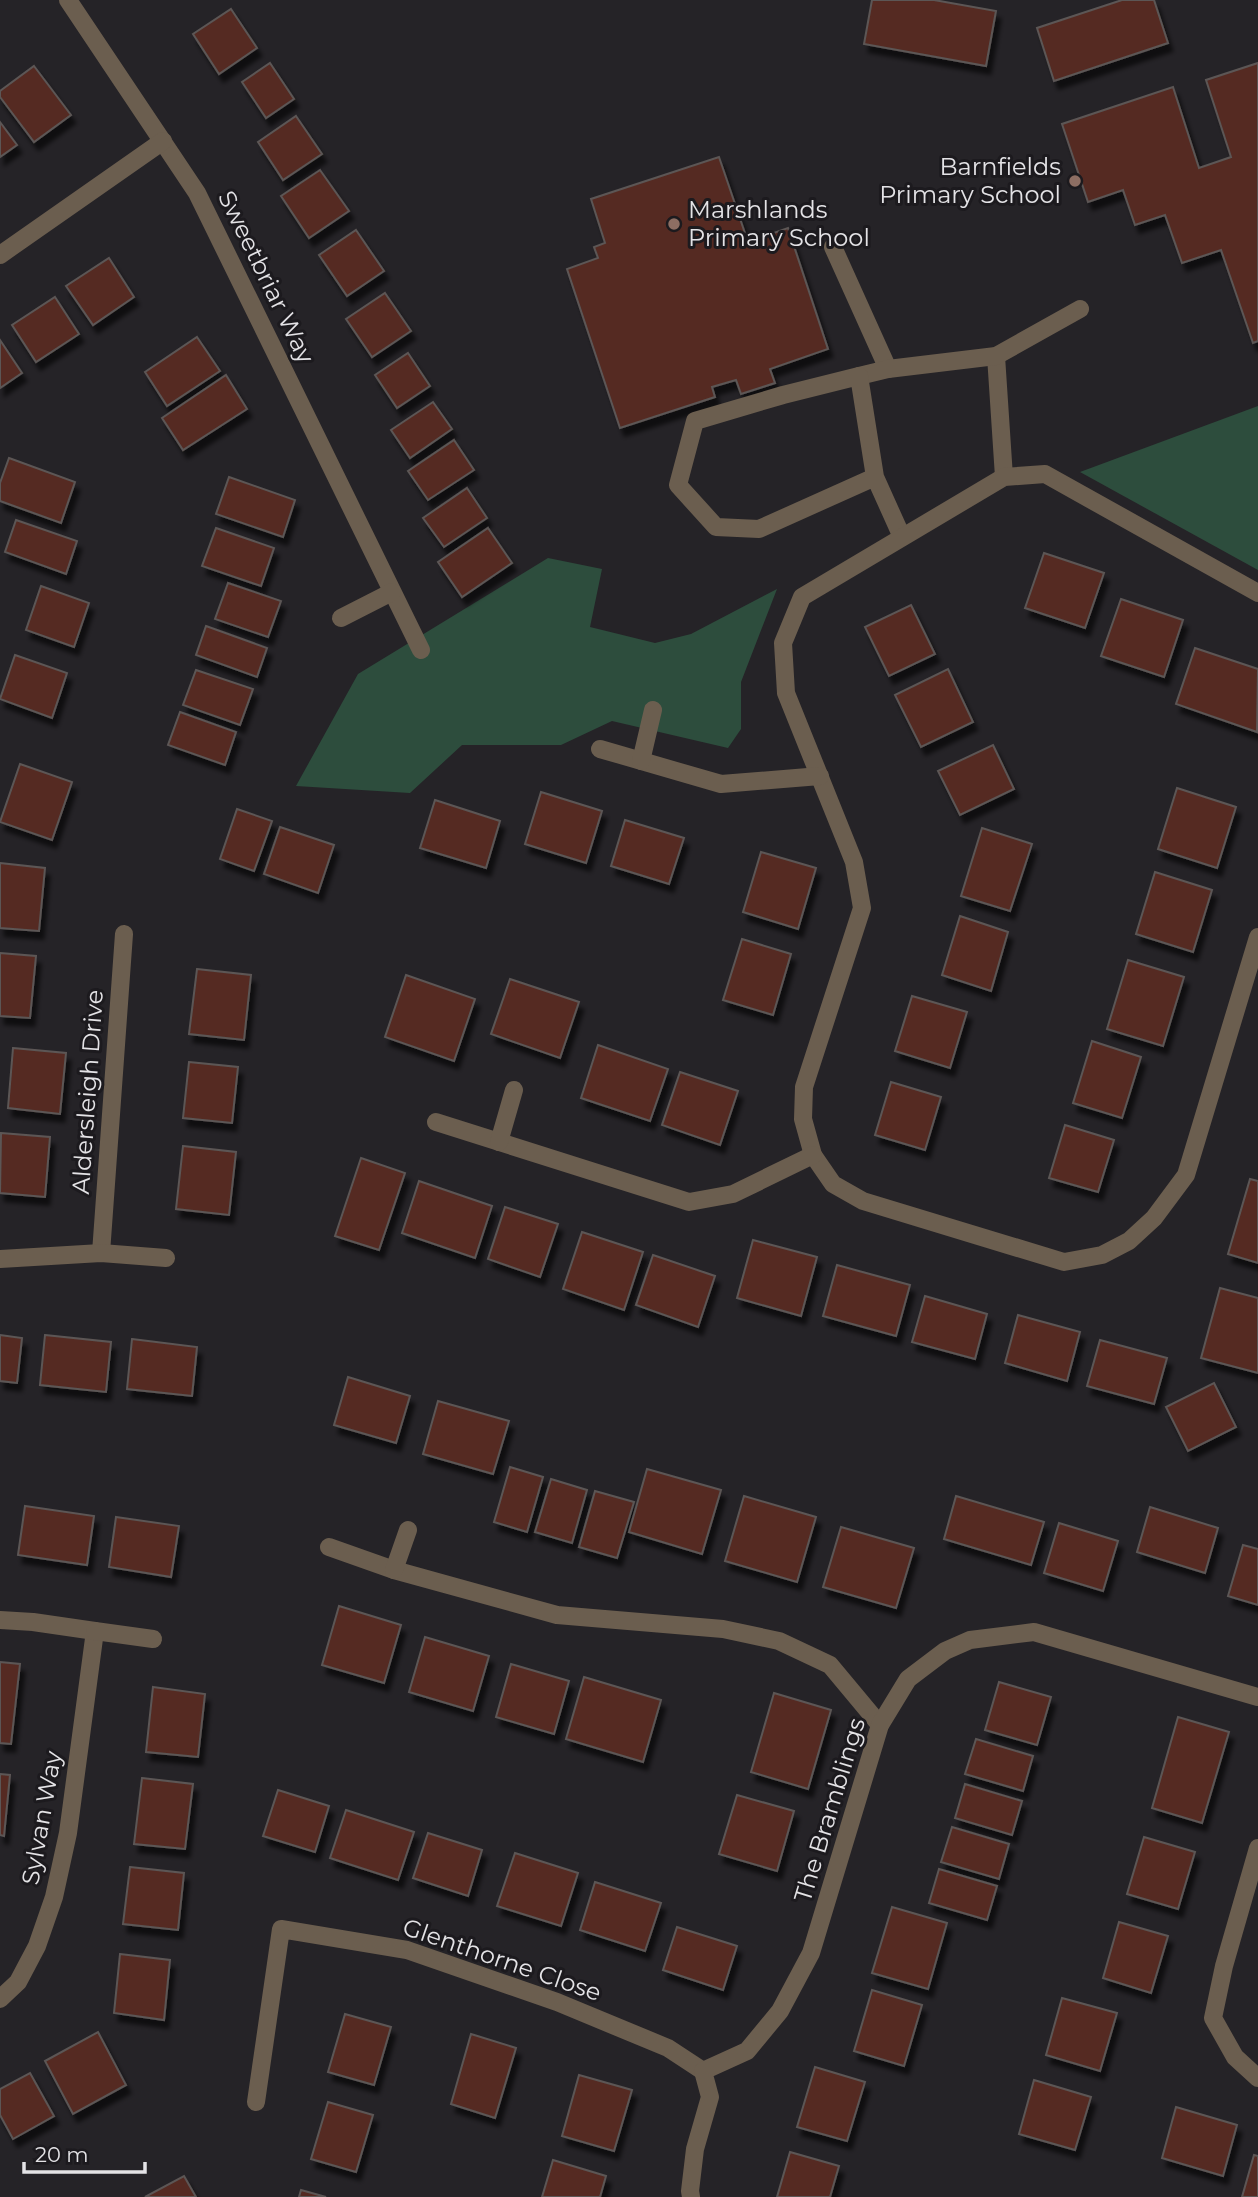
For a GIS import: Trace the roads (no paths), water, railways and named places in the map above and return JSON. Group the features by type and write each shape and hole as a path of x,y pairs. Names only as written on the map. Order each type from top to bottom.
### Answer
{"street":[{"name":"Sweetbriar Way","path":"68,0 197,193 421,650"},
{"path":"0,256 163,141"},
{"path":"833,247 888,369"},
{"path":"875,477 759,529 716,527 678,485 695,421 783,395 888,369 996,356 1080,309"},
{"path":"996,356 1003,477"},
{"path":"859,376 875,477 902,537"},
{"path":"1258,593 1045,474 1003,477 802,597 783,643 786,693 854,862 862,908 804,1087 803,1119 813,1155 833,1184 863,1201 1064,1262 1102,1255 1129,1241 1154,1218 1186,1175 1258,937"},
{"path":"341,618 392,592"},
{"path":"641,761 653,710"},
{"path":"600,749 721,784 820,776"},
{"name":"Aldersleigh Drive","path":"101,1253 124,934"},
{"path":"499,1142 514,1090"},
{"path":"436,1122 689,1202 733,1194 813,1155"},
{"path":"0,1259 101,1253 166,1258"},
{"path":"394,1570 408,1530"},
{"path":"329,1547 394,1570 557,1615 723,1629 779,1641 830,1665 880,1725"},
{"path":"0,1620 153,1639"},
{"name":"Sylvan Way","path":"0,1999 18,1982 37,1947 54,1897 68,1833 95,1631"},
{"name":"The Bramblings","path":"703,2071 747,2051 780,2011 811,1952 880,1725 908,1679 945,1651 970,1640 1034,1632 1258,1697"},
{"path":"1258,1849 1224,1966 1213,2018 1235,2057 1258,2078"},
{"name":"Glenthorne Close","path":"256,2102 281,1928 407,1950 557,2002 667,2048 703,2071"},
{"path":"691,2197 695,2150 710,2097 703,2071"}],"place":[{"name":"Barnfields Primary School","path":"1075,181"},
{"name":"Marshlands Primary School","path":"674,224"}]}
